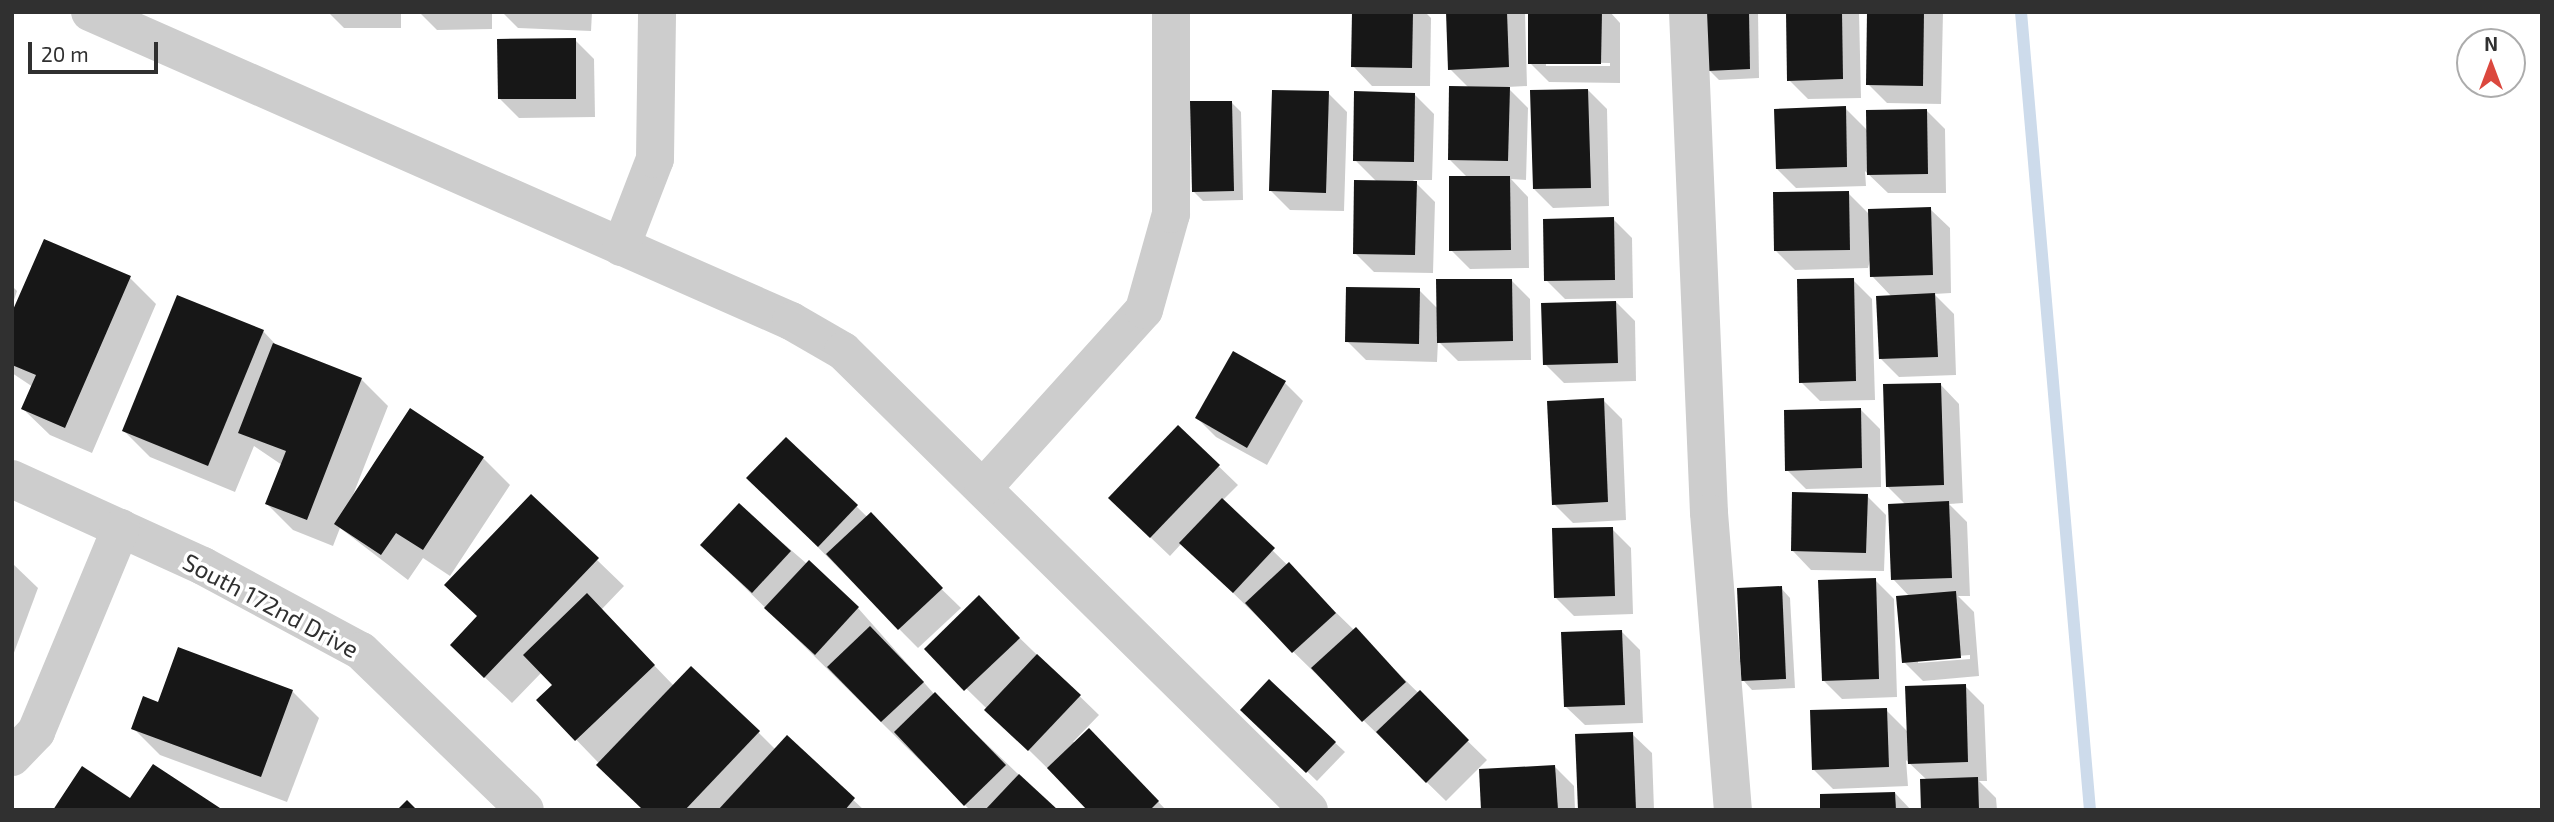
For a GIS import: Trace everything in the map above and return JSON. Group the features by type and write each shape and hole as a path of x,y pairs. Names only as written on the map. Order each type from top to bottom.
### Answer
{"street":[{"path":"90,12 791,321 843,351 1309,810"},
{"path":"621,247 655,159 657,12"},
{"path":"983,488 1144,310 1171,214 1171,12"},
{"path":"1688,12 1709,513 1733,810"},
{"name":"South 172nd Drive","path":"12,479 121,528 361,651 526,810"},
{"path":"12,757 36,732 121,528"}],"building":[{"path":"1352,12 1413,12 1412,68 1351,67"},
{"path":"1446,12 1507,12 1509,67 1448,70"},
{"path":"1528,12 1602,12 1601,64 1528,64"},
{"path":"1705,12 1749,12 1750,69 1707,71"},
{"path":"1786,12 1842,12 1843,79 1787,81"},
{"path":"1867,12 1924,12 1923,86 1866,85"},
{"path":"576,38 576,99 498,99 497,39"},
{"path":"1449,86 1510,87 1508,161 1448,160"},
{"path":"1588,89 1591,188 1533,189 1530,90"},
{"path":"1272,90 1329,91 1326,193 1269,191"},
{"path":"1354,91 1415,93 1414,162 1353,161"},
{"path":"1190,101 1232,101 1234,191 1192,192"},
{"path":"1846,106 1847,167 1776,169 1774,109"},
{"path":"1927,109 1928,174 1867,175 1866,110"},
{"path":"1449,176 1510,176 1511,250 1449,251"},
{"path":"1354,180 1417,181 1415,255 1353,254"},
{"path":"1849,191 1850,250 1774,251 1773,192"},
{"path":"1931,207 1933,275 1870,277 1868,209"},
{"path":"1614,217 1615,280 1544,281 1543,219"},
{"path":"44,239 131,276 65,428 21,409 36,375 12,365 12,312"},
{"path":"1854,278 1856,381 1799,383 1797,279"},
{"path":"1436,279 1512,279 1513,341 1437,343"},
{"path":"1346,287 1420,288 1419,344 1345,342"},
{"path":"1935,293 1938,357 1879,359 1876,296"},
{"path":"177,295 264,330 208,466 122,431"},
{"path":"1616,301 1618,363 1543,365 1541,303"},
{"path":"273,343 362,378 307,520 265,504 286,451 238,433"},
{"path":"1233,351 1286,381 1247,448 1195,418"},
{"path":"1941,383 1944,485 1886,487 1883,384"},
{"path":"1604,398 1608,502 1552,505 1547,401"},
{"path":"410,408 484,457 423,550 396,533 381,555 334,524"},
{"path":"1861,408 1862,468 1785,471 1784,410"},
{"path":"1178,425 1220,465 1150,538 1108,498"},
{"path":"786,437 858,505 818,547 746,478"},
{"path":"1792,492 1868,494 1866,553 1791,551"},
{"path":"531,494 599,558 484,678 450,645 477,616 444,585"},
{"path":"1222,498 1275,548 1233,593 1179,543"},
{"path":"1949,501 1952,578 1891,580 1888,504"},
{"path":"739,503 791,551 752,593 700,545"},
{"path":"871,512 943,588 898,630 826,554"},
{"path":"1613,527 1615,596 1554,598 1552,528"},
{"path":"809,560 859,607 815,655 764,608"},
{"path":"1289,562 1336,613 1292,653 1245,603"},
{"path":"1876,578 1879,679 1822,681 1818,580"},
{"path":"1782,586 1786,679 1741,681 1737,588"},
{"path":"1956,591 1961,658 1902,663 1896,596"},
{"path":"587,593 655,665 575,741 536,700 552,685 523,655"},
{"path":"979,595 1020,638 964,691 924,649"},
{"path":"870,626 924,682 881,722 827,667"},
{"path":"1356,627 1406,682 1362,722 1311,668"},
{"path":"1622,630 1625,705 1564,707 1561,632"},
{"path":"178,647 293,690 261,777 131,729 143,696 158,702"},
{"path":"1037,654 1081,695 1028,751 984,710"},
{"path":"691,666 760,731 685,810 643,810 596,765"},
{"path":"1269,679 1336,742 1306,773 1240,710"},
{"path":"1966,684 1968,762 1908,764 1905,686"},
{"path":"1420,690 1469,740 1426,783 1376,732"},
{"path":"935,692 1006,765 964,806 894,732"},
{"path":"1887,708 1889,767 1812,770 1810,710"},
{"path":"1089,728 1159,801 1150,810 1087,810 1047,768"},
{"path":"1633,732 1636,810 1578,810 1575,734"},
{"path":"787,735 855,798 845,810 718,810"},
{"path":"153,764 223,810 53,810 82,766 130,798"},
{"path":"1555,765 1558,810 1481,810 1479,769"},
{"path":"1019,774 1058,810 985,810"},
{"path":"1978,777 1979,810 1921,810 1920,779"},
{"path":"1895,792 1896,810 1820,810 1820,794"},
{"path":"407,800 417,810 397,810"}],"waterway":[{"path":"2021,12 2090,810"}]}
